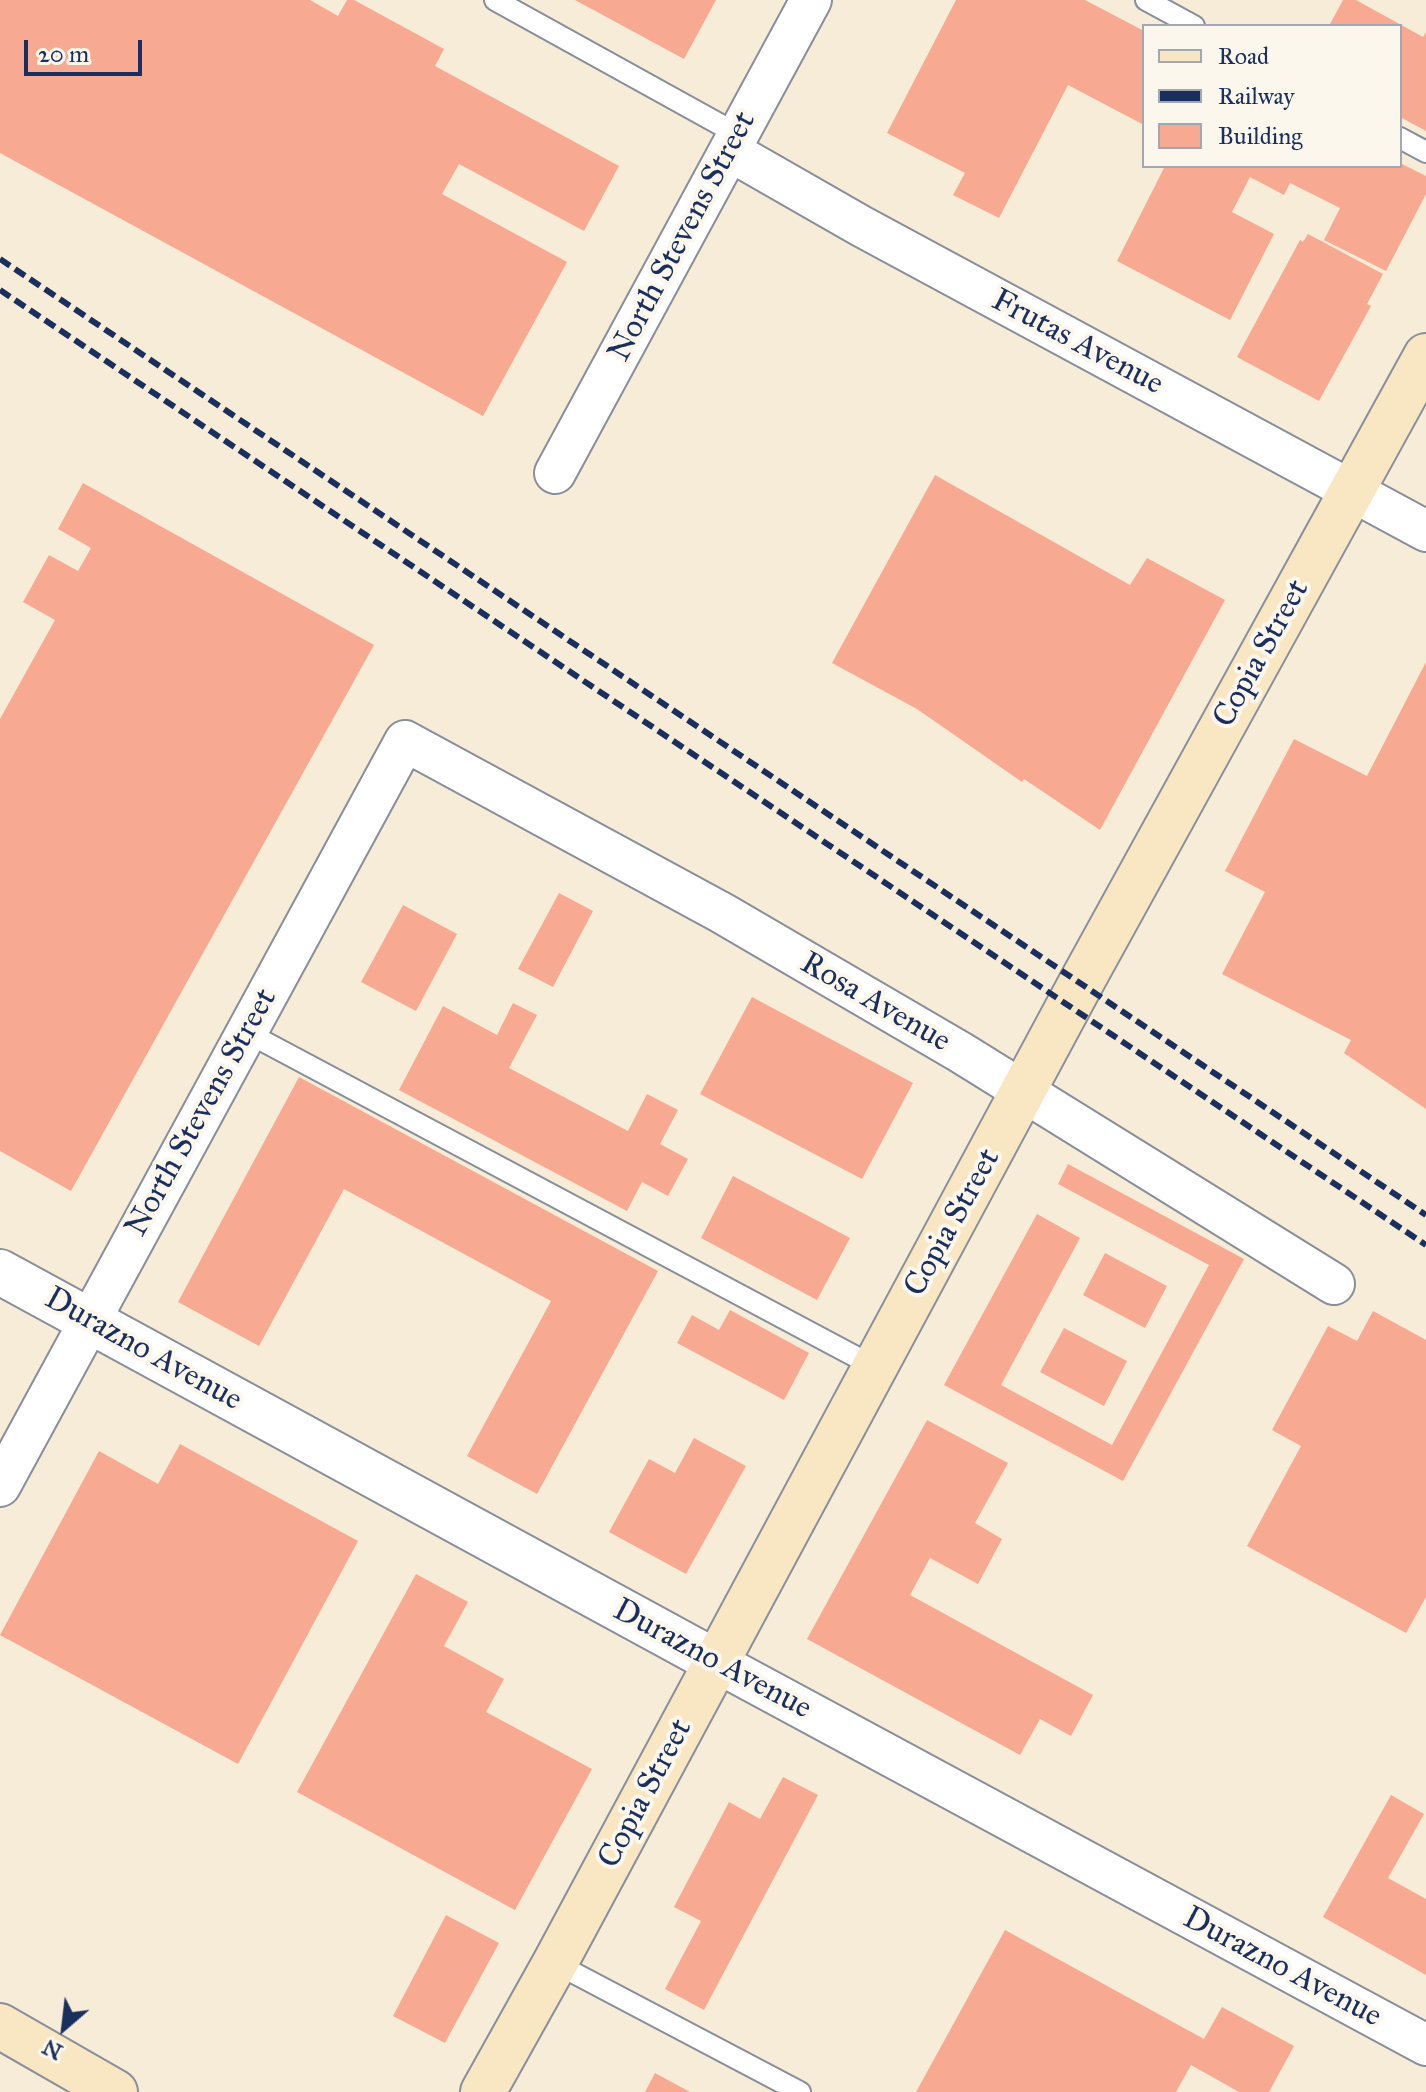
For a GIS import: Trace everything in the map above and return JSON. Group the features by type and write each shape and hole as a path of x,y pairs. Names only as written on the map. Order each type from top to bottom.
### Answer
{"main road":[{"name":"Copia Street","path":"483,2092 1025,1092 1081,983 1426,356"},
{"path":"0,2026 115,2092"}],"street":[{"name":"North Stevens Street","path":"555,473 811,0"},
{"name":"Frutas Avenue","path":"734,143 861,226 1426,531"},
{"name":"North Stevens Street","path":"0,1486 405,741"},
{"name":"Rosa Avenue","path":"405,741 722,913 1025,1092 1334,1284"},
{"name":"Durazno Avenue","path":"0,1272 1426,2045"}],"lane":[{"path":"495,0 734,143"},
{"path":"1146,0 1190,24"},
{"path":"1402,139 1426,152"},
{"path":"246,1032 875,1367"},
{"path":"555,1963 800,2092"}],"building":[{"path":"0,0 310,0 338,16 347,0 354,0 444,49 435,66 619,166 584,231 459,164 442,194 567,262 483,416 0,153"},
{"path":"575,0 716,0 684,59"},
{"path":"956,0 1085,0 1142,30 1142,124 1068,85 999,218 953,195 965,173 887,133"},
{"path":"1343,0 1356,0 1399,24 1330,24"},
{"path":"1402,25 1423,37 1426,32 1426,131 1402,118"},
{"path":"1402,164 1426,176 1426,194 1386,271 1324,240 1340,208 1290,183 1284,195 1250,177 1232,212 1274,234 1230,320 1117,261 1164,168 1402,168"},
{"path":"1308,234 1383,274 1367,304 1371,306 1319,401 1237,357 1300,240 1303,242"},
{"path":"935,475 1130,585 1147,558 1225,600 1100,830 1024,779 1022,782 917,709 832,663"},
{"path":"83,483 374,645 71,1191 0,1151 0,719 55,620 23,602 49,555 78,571 91,548 58,529"},
{"path":"1426,662 1426,1109 1344,1053 1351,1040 1222,974 1265,892 1225,871 1294,739 1367,776"},
{"path":"559,893 593,911 553,987 518,969"},
{"path":"403,905 457,934 416,1011 361,982"},
{"path":"752,997 913,1083 862,1179 700,1094"},
{"path":"513,1003 537,1015 509,1068 628,1131 647,1094 678,1110 660,1144 688,1159 668,1196 642,1182 627,1211 399,1090 443,1006 497,1035"},
{"path":"299,1077 658,1271 537,1494 467,1456 551,1301 344,1189 259,1346 178,1302"},
{"path":"1068,1164 1244,1259 1123,1481 944,1385 1037,1214 1080,1238 1001,1385 1112,1445 1209,1265 1058,1184"},
{"path":"733,1176 850,1238 817,1300 701,1238"},
{"path":"1105,1253 1167,1286 1145,1328 1083,1295"},
{"path":"730,1310 809,1353 784,1400 677,1343 692,1315 719,1330"},
{"path":"1373,1311 1426,1340 1426,1597 1406,1633 1247,1546 1301,1446 1272,1430 1328,1326 1357,1341"},
{"path":"1064,1328 1127,1361 1104,1406 1040,1372"},
{"path":"927,1420 1008,1463 975,1523 1002,1539 978,1584 930,1558 910,1595 1093,1695 1071,1736 1040,1719 1020,1755 807,1639"},
{"path":"694,1438 746,1466 686,1574 609,1532 649,1459 675,1473"},
{"path":"180,1444 358,1541 238,1764 0,1635 99,1451 158,1484"},
{"path":"416,1574 468,1602 444,1646 504,1679 486,1712 592,1769 515,1910 297,1792"},
{"path":"783,1777 818,1795 704,2010 665,1989 701,1921 674,1907 729,1802 760,1819"},
{"path":"1391,1795 1424,1814 1388,1878 1426,1899 1426,1975 1323,1917"},
{"path":"446,1915 499,1943 445,2043 393,2016"},
{"path":"1005,1930 1204,2039 1222,2007 1294,2046 1269,2092 1239,2092 1191,2065 1176,2092 916,2092"},
{"path":"655,2073 690,2092 645,2092"}],"railway":[{"path":"0,259 1426,1215"},
{"path":"0,290 1426,1245"}]}
